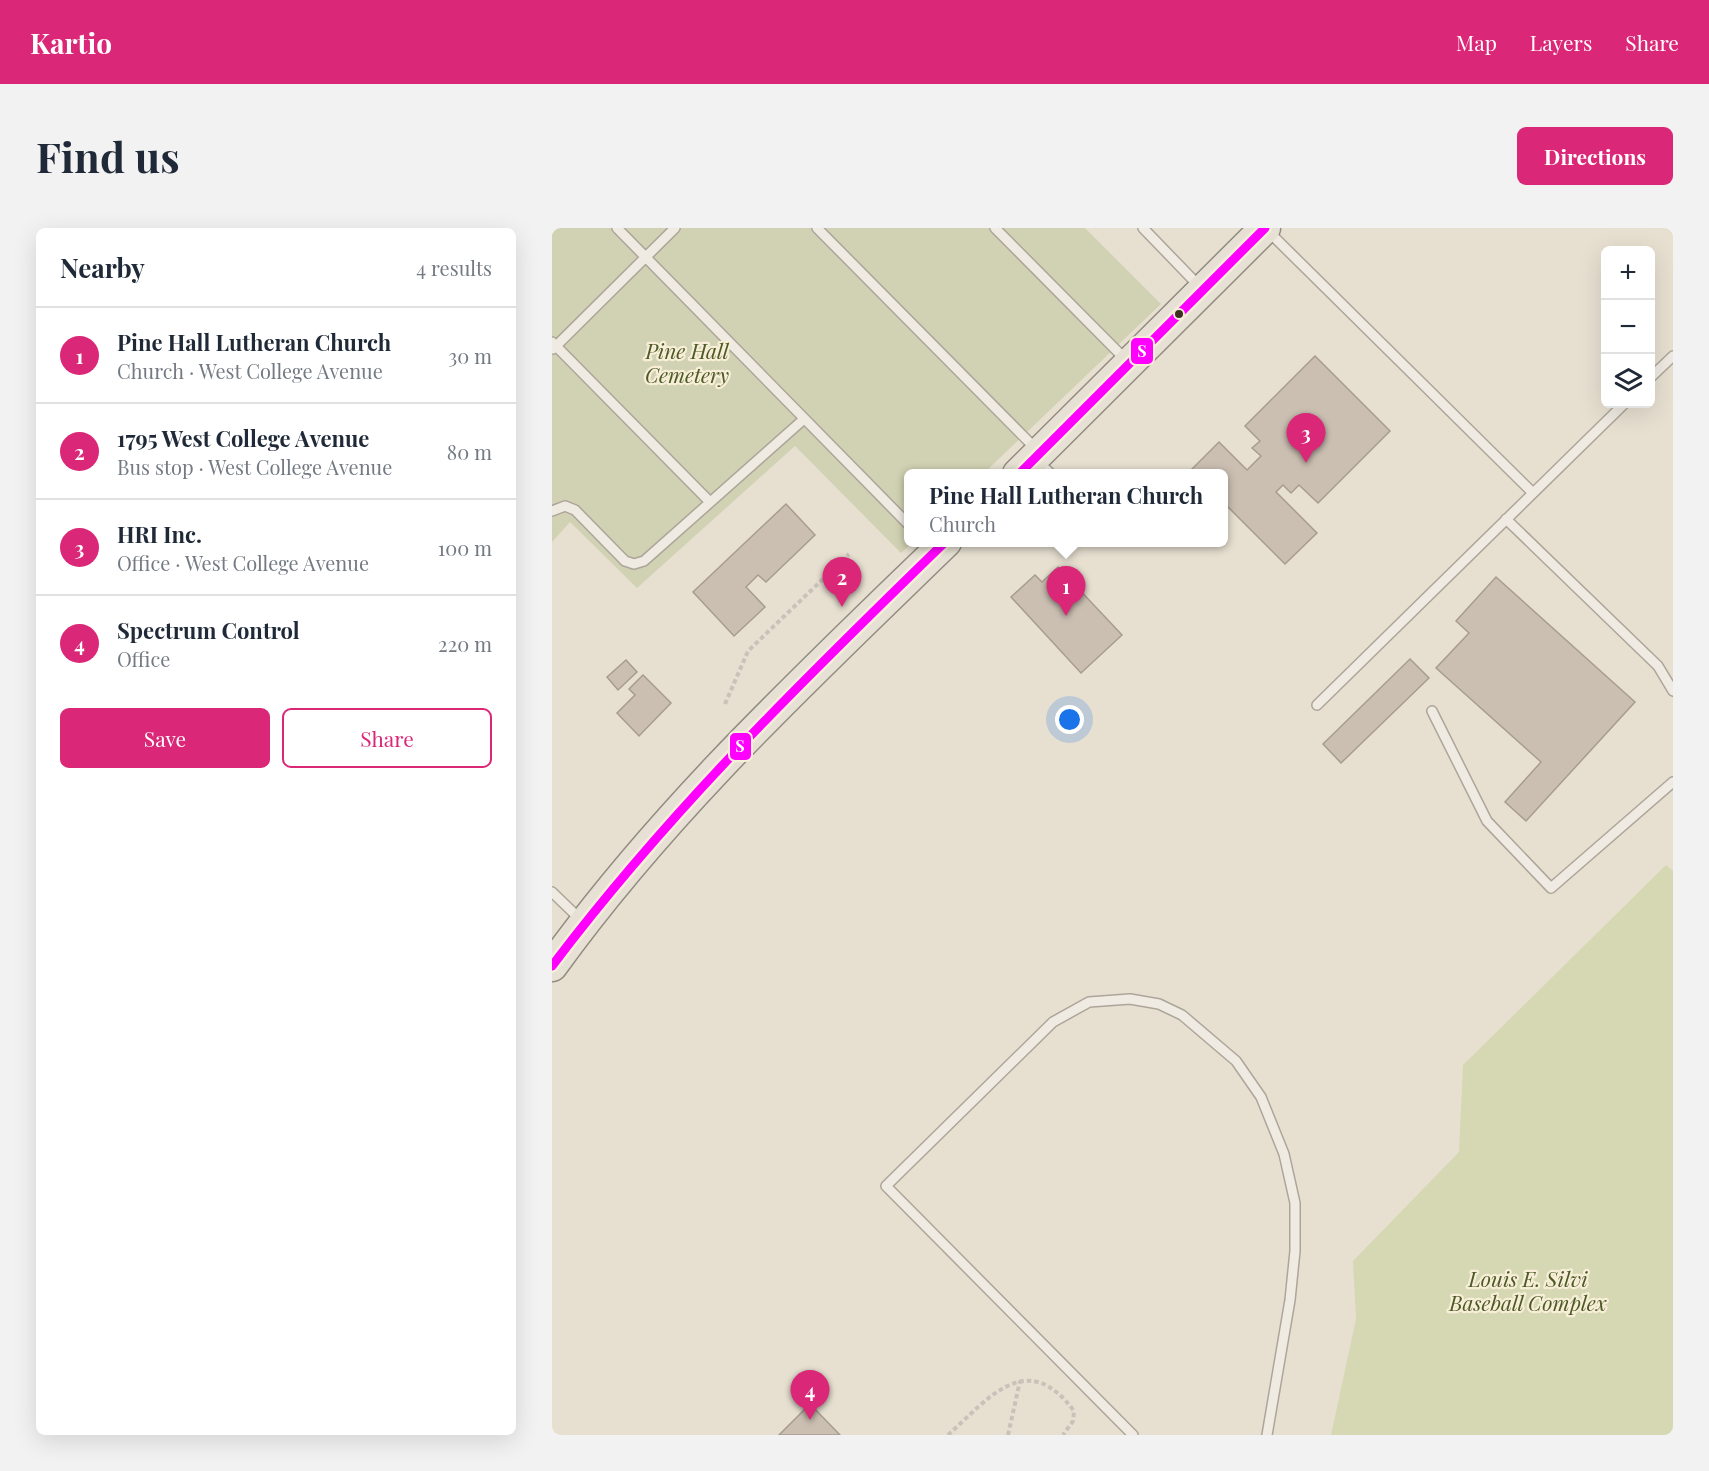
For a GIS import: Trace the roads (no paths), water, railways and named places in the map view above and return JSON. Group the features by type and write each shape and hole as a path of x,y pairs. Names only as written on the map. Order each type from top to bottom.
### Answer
{"main road":[{"path":"1036,464 1130,364 1265,228"},
{"path":"552,966 583,922 715,770 935,547"}],"lane":[{"path":"617,228 904,519"},
{"path":"675,228 553,346 710,502"},
{"path":"817,228 1036,464"},
{"path":"995,228 1130,364"},
{"path":"1143,228 1204,291"},
{"path":"1265,228 1533,493"},
{"path":"1655,373 1673,356"},
{"path":"1317,705 1620,408"},
{"path":"552,512 565,506 575,510 625,561 634,564 644,561 804,419"},
{"path":"1506,519 1658,666 1673,691"},
{"path":"1432,711 1487,821 1551,888 1673,782"},
{"path":"552,892 583,922"},
{"path":"1133,1435 886,1186 1053,1022 1089,1002 1130,999 1159,1004 1182,1015 1236,1061 1261,1097 1284,1154 1295,1203 1295,1251 1290,1300 1267,1435"}],"place":[{"name":"HRI Inc.","path":"1306,463"},
{"name":"1795 West College Avenue","path":"842,607"},
{"name":"Pine Hall Lutheran Church","path":"1066,616"},
{"name":"Spectrum Control","path":"810,1420"}],"park label":[{"name":"Pine Hall Cemetery","path":"687,362"},
{"name":"Louis E. Silvi Baseball Complex","path":"1528,1290"}]}
